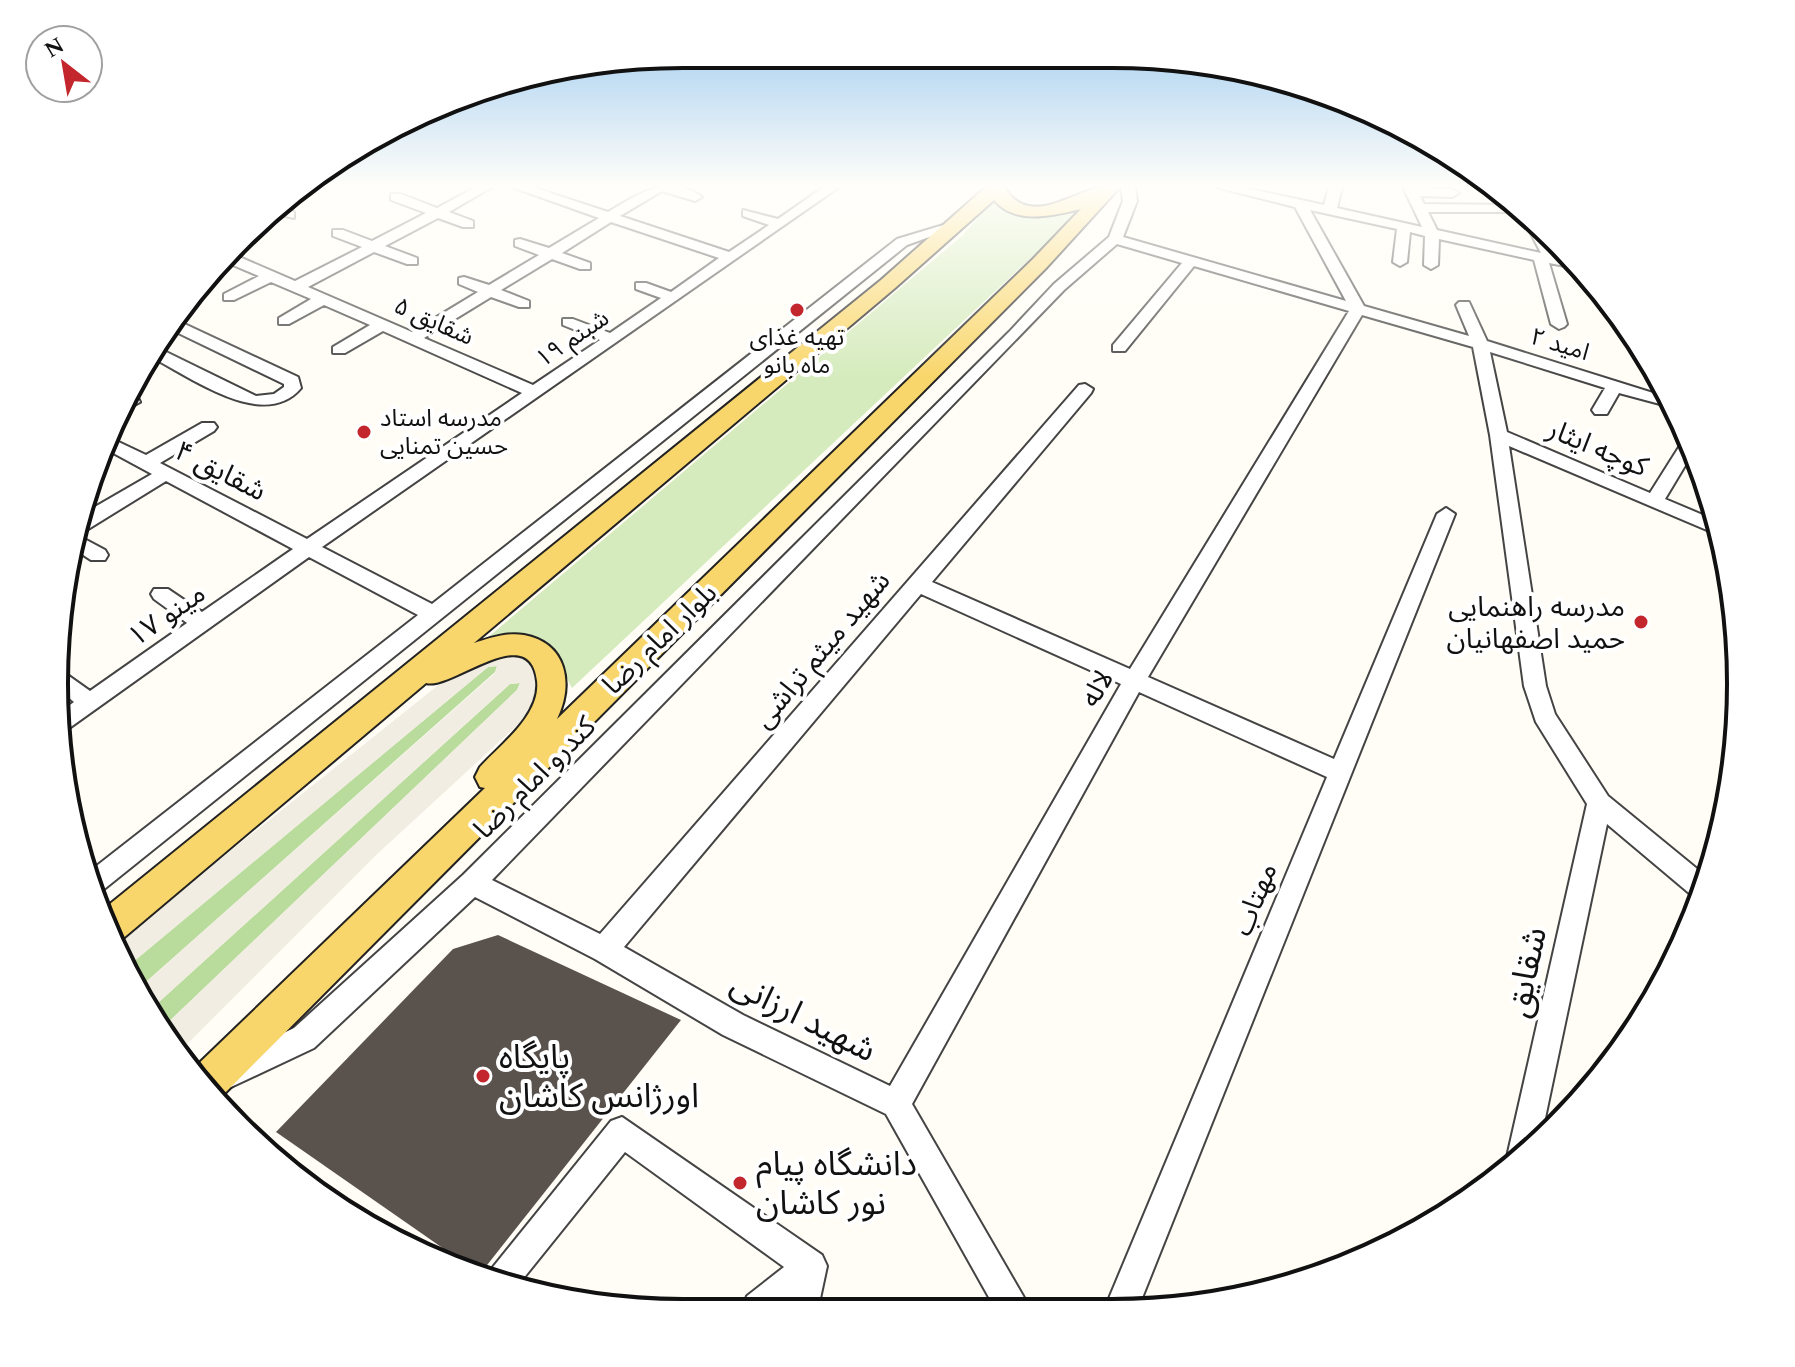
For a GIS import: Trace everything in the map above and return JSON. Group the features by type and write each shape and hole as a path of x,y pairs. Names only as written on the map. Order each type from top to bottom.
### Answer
{"main road":[{"path":"116,921 923,251"},
{"name":"بلوار امام رضا","path":"213,1079 1051,251"},
{"path":"315,755 444,668 481,650 509,646 534,650 545,659 553,678 550,700 531,731 349,942"}],"street":[{"path":"296,287 366,251"},
{"path":"384,251 412,261"},
{"path":"541,251 585,266"},
{"path":"413,338 555,251"},
{"path":"711,251 732,258"},
{"name":"شبنم ۱۹","path":"309,547 742,251"},
{"path":"100,879 891,251"},
{"name":"کندرو امام رضا","path":"215,1082 304,1038 472,883 1059,287 1101,251"},
{"name":"امید ۲","path":"1158,251 1480,344 1658,400"},
{"path":"1326,251 1358,308"},
{"path":"1400,262 1401,251"},
{"path":"1431,251 1431,265"},
{"path":"1513,251 1558,261"},
{"path":"1543,251 1559,324"},
{"path":"1119,348 1192,260"},
{"name":"شقایق ۵","path":"236,261 535,392"},
{"path":"229,297 271,276"},
{"path":"1024,277 1059,287"},
{"path":"464,281 524,304"},
{"path":"641,286 674,298"},
{"path":"284,321 323,299"},
{"path":"1464,305 1480,344 1499,435 1535,686 1544,716 1599,803 1694,882"},
{"name":"لاله","path":"896,1104 1135,680 1358,308"},
{"path":"568,322 612,339"},
{"path":"339,350 382,325"},
{"path":"163,356 253,401 279,399 293,388 292,381 182,328"},
{"path":"1601,410 1615,386"},
{"name":"شهید میثم تراشی","path":"604,950 1085,389"},
{"path":"146,463 208,427"},
{"name":"کوچه ایثار","path":"1499,435 1706,524"},
{"name":"شقایق ۴","path":"115,447 435,615"},
{"path":"1654,502 1683,455"},
{"path":"91,518 166,473"},
{"name":"مهتاب","path":"1125,1299 1446,514"},
{"path":"84,546 98,555"},
{"name":"مینو ۱۷","path":"69,717 309,547"},
{"path":"916,583 1340,772"},
{"path":"161,594 202,623"},
{"path":"68,685 89,702"},
{"name":"شقایق","path":"1526,1138 1599,803"},
{"name":"شهید ارزانی","path":"472,883 604,950 733,1025 896,1104"},
{"path":"896,1104 1009,1299"},
{"path":"507,1273 622,1132 811,1266"},
{"path":"770,1299 811,1266"},
{"path":"803,1299 811,1266"}],"green space":[{"path":"944,251 1038,251 572,688 554,654 498,637 486,639"},
{"path":"497,666 495,672 145,982 134,961 488,667"},
{"path":"520,683 517,690 169,1021 158,1003 510,684"}],"shaded area":[{"path":"514,653 534,661 540,695 525,718 374,857 186,1045 169,1021 517,690 520,683 510,684 158,1003 145,982 495,673 497,666 488,667 134,961 123,937 456,671"}],"building":[{"name":"پایگاه اورژانس کاشان","path":"498,935 681,1020 486,1266 449,1252 276,1132 453,949"}],"place":[{"name":"تهیه غذای ماه بانو","path":"797,310"},
{"name":"مدرسه استاد حسین تمنایی","path":"364,432"},
{"name":"مدرسه راهنمایی حمید اصفهانیان","path":"1641,622"},
{"name":"پایگاه اورژانس کاشان","path":"483,1076"},
{"name":"دانشگاه پیام نور کاشان","path":"740,1183"}]}
